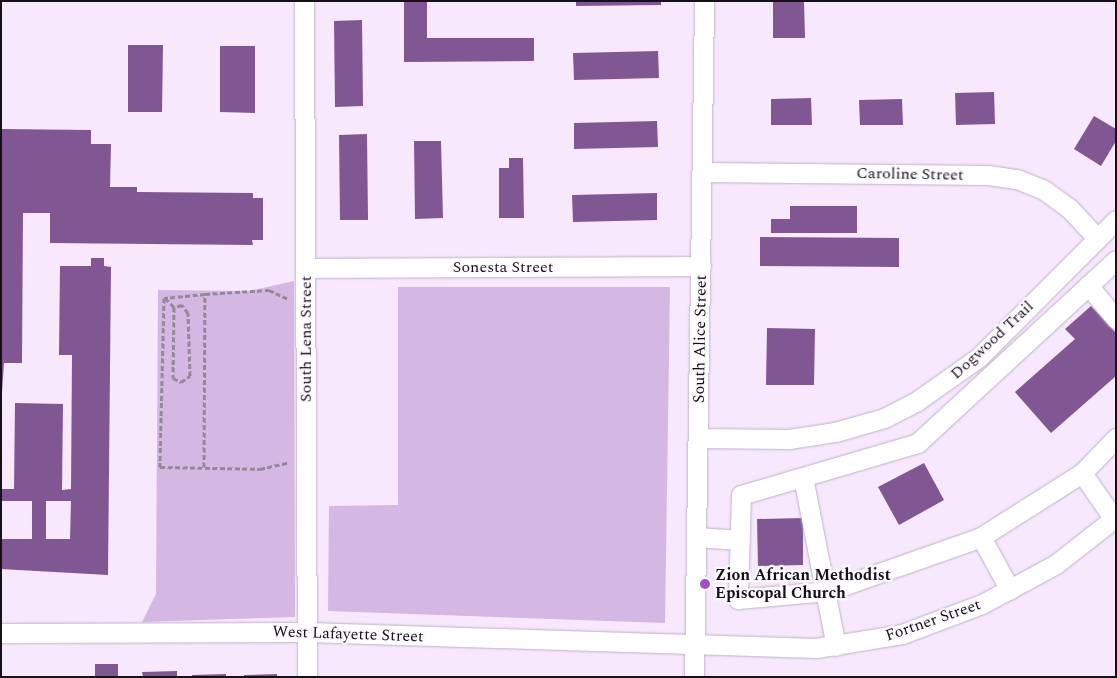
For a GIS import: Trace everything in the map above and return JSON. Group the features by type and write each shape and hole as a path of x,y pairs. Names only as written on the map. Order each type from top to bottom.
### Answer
{"street":[{"name":"South Lena Street","path":"304,1 307,677"},
{"name":"South Alice Street","path":"694,677 704,1"},
{"name":"Caroline Street","path":"702,172 988,175 1017,180 1069,208 1097,238"},
{"name":"Dogwood Trail","path":"698,438 789,439 835,432 909,405 978,358 1116,220"},
{"path":"1116,260 918,443 741,495 738,599 828,591 981,537 1082,473 1116,438"},
{"name":"Sonesta Street","path":"305,268 701,266"},
{"path":"1088,285 1116,319"},
{"path":"1082,473 1115,518"},
{"path":"804,477 828,591 836,646"},
{"name":"Fortner Street","path":"695,648 836,646 902,634 1010,590 1056,564 1115,518"},
{"path":"697,537 740,540"},
{"path":"981,537 1010,590"},
{"name":"West Lafayette Street","path":"1,633 307,632 695,648"}],"path":[{"path":"164,298 269,290 291,300 291,309"},
{"path":"204,467 205,294"},
{"path":"164,298 174,307 173,378 181,382 190,376 188,313 182,305 174,307"},
{"path":"164,298 160,467 260,469 292,460"}],"shaded area":[{"path":"294,281 295,617 142,622 156,594 158,290 249,291"},
{"path":"398,287 670,287 665,623 328,611 329,506 398,505"}],"building":[{"path":"404,1 427,1 427,38 534,38 534,61 404,62"},
{"path":"576,1 661,1 661,5 576,6"},
{"path":"773,1 804,1 805,38 773,38"},
{"path":"362,20 363,106 335,107 334,21"},
{"path":"128,45 163,45 162,112 128,112"},
{"path":"220,46 255,46 255,113 220,112"},
{"path":"658,51 659,78 574,80 573,53"},
{"path":"994,92 995,124 956,125 955,93"},
{"path":"811,98 812,125 771,125 771,99"},
{"path":"902,99 903,125 860,125 859,100"},
{"path":"1094,116 1116,129 1116,141 1101,166 1074,149"},
{"path":"657,121 658,147 574,149 574,123"},
{"path":"1,129 91,130 91,144 111,144 110,187 137,187 137,192 253,193 253,198 263,198 263,240 252,240 253,245 50,243 50,213 23,213 22,363 4,363 1,408"},
{"path":"367,134 368,220 340,220 339,135"},
{"path":"414,141 441,141 443,218 415,219"},
{"path":"509,158 523,158 524,218 499,218 499,168 509,168"},
{"path":"657,193 657,220 573,222 572,195"},
{"path":"790,206 857,206 857,233 771,233 771,219 790,219"},
{"path":"760,237 899,238 899,267 760,266"},
{"path":"91,258 104,258 104,266 111,267 108,575 1,569 1,539 32,539 32,501 1,501 1,489 14,489 15,403 63,404 62,490 71,489 72,355 59,355 60,266 91,266","holes":["46,501 71,501 70,539 46,539"]},
{"path":"1091,306 1116,333 1116,376 1051,433 1015,392 1075,339 1065,329"},
{"path":"767,328 815,329 814,385 766,385"},
{"path":"924,463 944,500 899,525 878,487"},
{"path":"803,518 803,565 758,566 757,519"},
{"path":"95,664 118,664 118,677 95,677"},
{"path":"177,671 177,677 143,677 142,672"},
{"path":"226,674 226,677 192,677 192,675"},
{"path":"277,674 277,677 244,677 244,675"}],"place":[{"name":"Zion African Methodist Episcopal Church","path":"705,584"}]}
